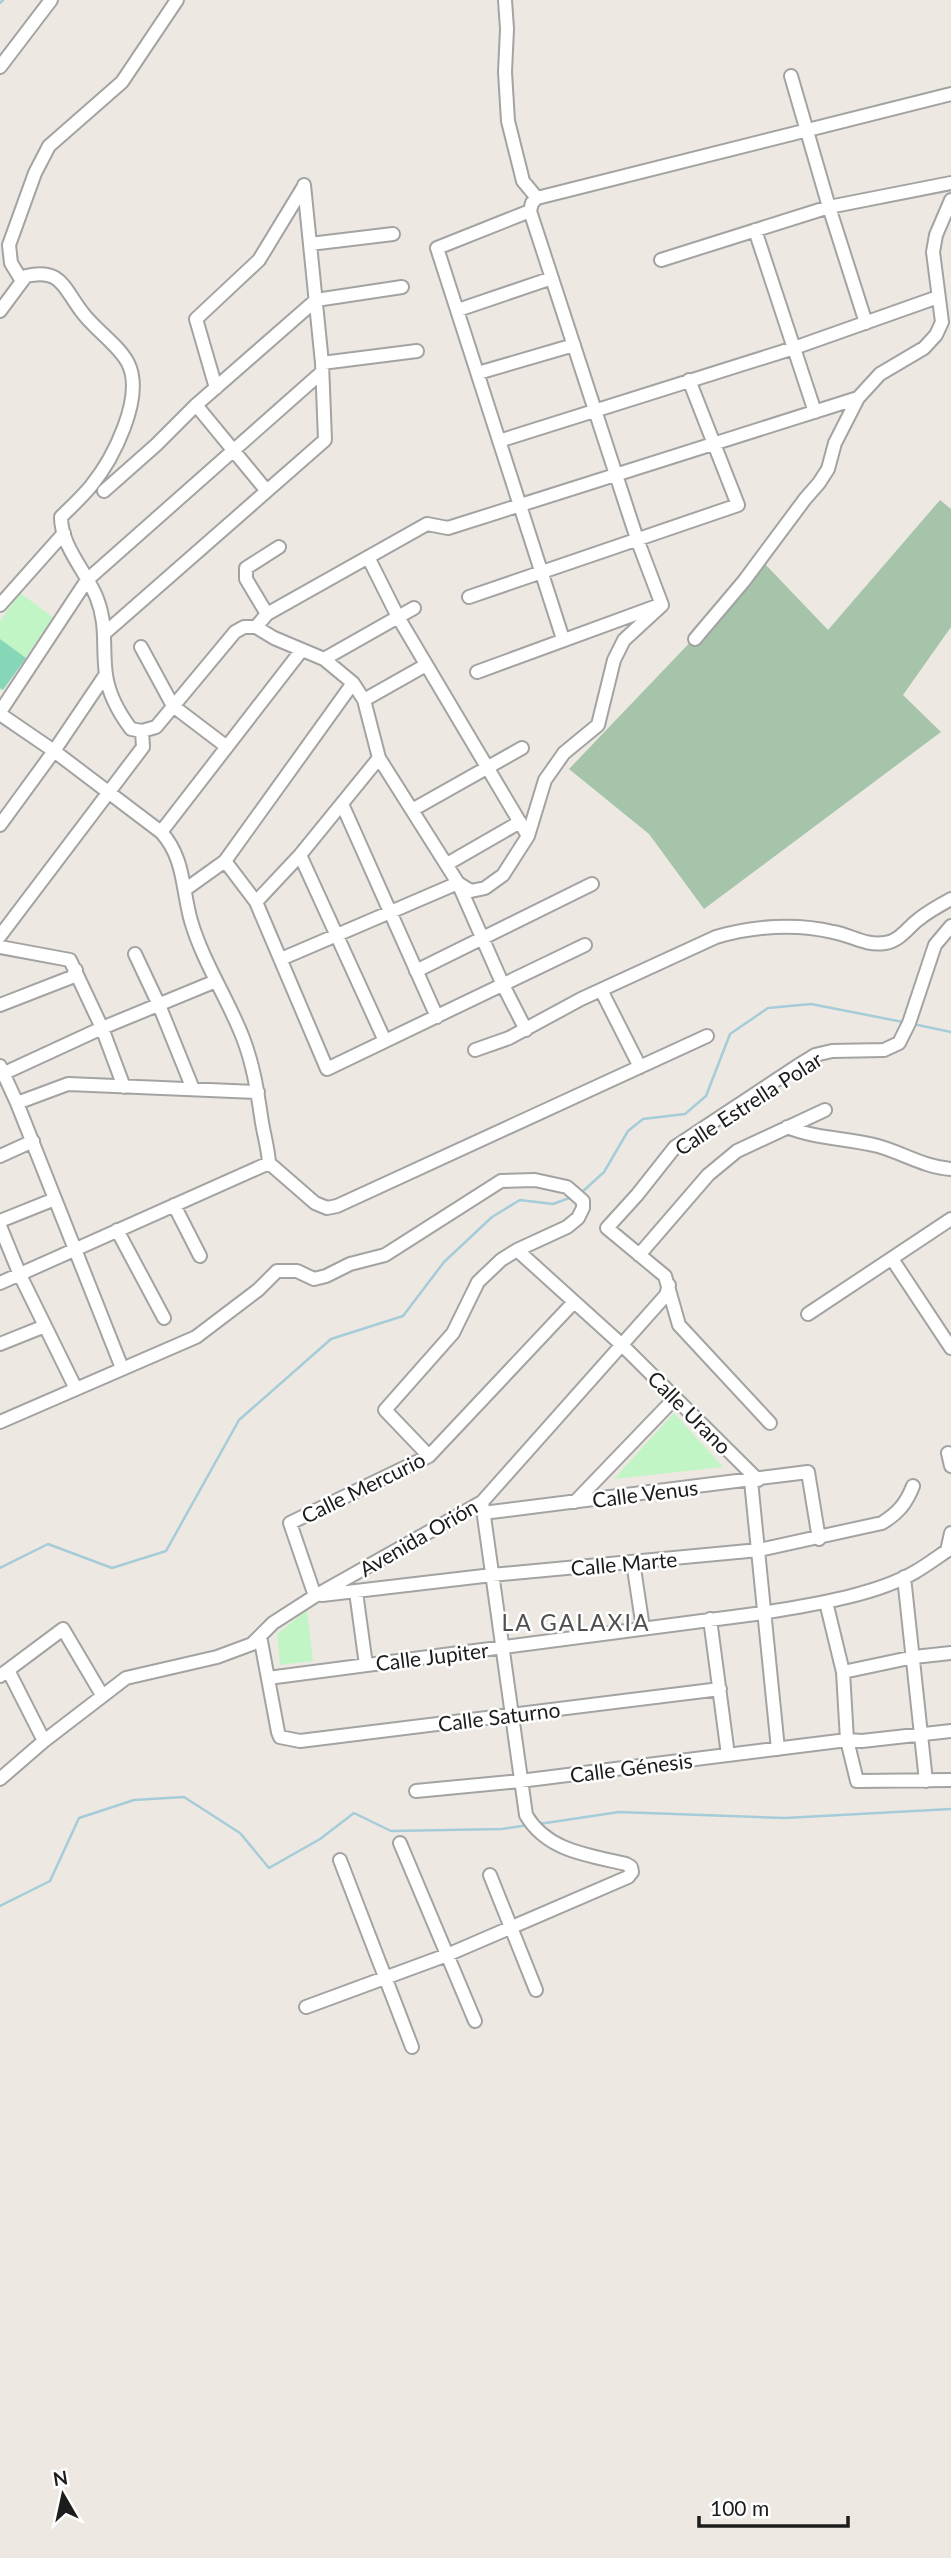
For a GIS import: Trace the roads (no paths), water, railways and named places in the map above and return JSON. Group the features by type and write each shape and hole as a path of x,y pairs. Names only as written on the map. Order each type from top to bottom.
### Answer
{"street":[{"path":"0,67 51,0"},
{"path":"22,281 11,263 9,244 40,164 50,146 122,82 177,0"},
{"path":"505,0 508,121 523,181 537,198"},
{"path":"791,76 828,207 866,323"},
{"path":"662,605 637,539 530,211 532,203 537,198 951,94"},
{"path":"662,260 828,207 951,183"},
{"path":"106,632 324,440 322,368 304,186 260,260 196,319 216,388"},
{"path":"695,639 819,483 828,469 835,443 858,398 880,374 924,348 936,335 942,322 933,252 936,235 951,200"},
{"path":"530,211 437,248 563,639"},
{"path":"755,230 815,412"},
{"path":"310,244 393,234"},
{"path":"0,311 26,276 42,272 56,276 84,315 128,361 134,379 134,396 120,438 93,484 61,517 64,533 95,593 106,632 106,674 110,691 119,712 131,729 142,731 156,727 235,632 244,627 256,627 301,651 324,659 353,684 364,700 379,758 458,883 526,1030"},
{"path":"457,310 552,278"},
{"path":"104,491 196,405 316,300 401,287"},
{"path":"499,441 794,348 938,297"},
{"path":"478,373 574,345"},
{"path":"417,351 322,368 87,580 0,713 161,832 172,844 186,889 191,922 254,1070 269,1163 315,1203 327,1208 337,1206 707,1037"},
{"path":"468,597 738,505 690,380"},
{"path":"256,627 267,614 427,524 448,528 858,398"},
{"path":"196,405 266,490"},
{"path":"0,605 64,533"},
{"path":"267,614 244,572 279,547"},
{"path":"368,557 398,617 528,836"},
{"path":"477,672 662,605"},
{"path":"458,883 471,891 485,888 503,875 528,836 545,780 564,753 598,725 614,660 624,640 662,605"},
{"path":"324,659 414,608"},
{"path":"141,647 173,706 227,747"},
{"path":"161,832 301,651"},
{"path":"364,700 426,664"},
{"path":"0,825 106,674"},
{"path":"186,889 225,861 353,684"},
{"path":"0,936 143,747 142,731"},
{"path":"412,810 522,748"},
{"path":"256,902 300,855 379,758"},
{"path":"342,804 437,1017"},
{"path":"447,864 520,822"},
{"path":"300,855 385,1041"},
{"path":"225,861 256,902 327,1069 585,945"},
{"path":"281,959 458,883"},
{"path":"416,971 592,884"},
{"path":"475,1050 526,1030 688,948 736,931 816,928 872,944 888,943 951,898"},
{"name":"Calle Estrella Polar","path":"639,1255 607,1227 637,1195 675,1147 815,1055 832,1051 884,1050 899,1043 909,1023 935,945 951,926"},
{"path":"0,947 70,960 102,1028 124,1087"},
{"path":"135,954 193,1089"},
{"path":"0,1005 72,977 76,970"},
{"path":"122,1368 18,1103 1,1071 216,981"},
{"path":"601,990 640,1067"},
{"path":"18,1103 68,1084 258,1092"},
{"path":"770,1423 679,1325 665,1276 639,1255 717,1166 737,1151 825,1110"},
{"path":"787,1127 808,1136 845,1139 878,1146 930,1166 951,1169"},
{"path":"0,1156 33,1141"},
{"path":"0,1283 269,1163"},
{"path":"0,1422 178,1346 196,1336 258,1290 277,1271 297,1271 314,1279 385,1255 501,1181 535,1180 567,1187 583,1201 578,1218 559,1231 501,1260 478,1282 453,1333 385,1410 429,1456"},
{"path":"55,1199 0,1224 20,1275 76,1389"},
{"path":"174,1205 200,1256"},
{"path":"808,1314 951,1219"},
{"path":"117,1230 164,1318"},
{"name":"Calle Urano","path":"517,1250 622,1345 754,1480"},
{"path":"892,1259 951,1348"},
{"name":"Avenida Orión","path":"102,1695 126,1678 217,1657 252,1644 273,1623 315,1596 482,1508 666,1295 669,1285"},
{"name":"Calle Mercurio","path":"315,1596 290,1523 429,1456 574,1302"},
{"path":"0,1344 45,1326"},
{"path":"575,1502 675,1398"},
{"path":"948,1453 951,1466"},
{"name":"Calle Venus","path":"482,1508 575,1502 808,1472 818,1539"},
{"path":"754,1480 763,1613 778,1749"},
{"name":"Calle Marte","path":"315,1596 492,1575 759,1550 882,1523 897,1514 908,1499 913,1486"},
{"path":"306,2007 447,1955 628,1877 632,1872 631,1867 626,1864 562,1848 533,1827 526,1815 482,1508"},
{"path":"949,1549 951,1533"},
{"name":"Calle Jupiter","path":"268,1678 763,1613 826,1602 914,1573 949,1549"},
{"path":"634,1562 643,1628"},
{"path":"904,1577 926,1782"},
{"path":"356,1592 366,1665"},
{"path":"826,1602 843,1672 847,1740 857,1780 951,1780"},
{"path":"710,1619 728,1755"},
{"path":"0,1779 102,1695 63,1629 4,1673 44,1741"},
{"path":"260,1636 268,1678"},
{"path":"843,1672 914,1657 951,1653"},
{"name":"Calle Saturno","path":"268,1678 280,1737 300,1741 720,1689"},
{"name":"Calle Génesis","path":"416,1791 520,1781 847,1740 862,1741 951,1731"},
{"path":"400,1843 475,2021"},
{"path":"340,1860 412,2048"},
{"path":"490,1875 536,1990"}],"waterway":[{"path":"0,3 3,0"},
{"path":"581,1193 604,1172 628,1131 643,1119 685,1114 706,1096 730,1034 768,1008 811,1004 903,1022"},
{"path":"913,1024 951,1032"},
{"path":"0,1568 48,1544 112,1568 166,1551 239,1420 331,1339 403,1316 444,1262 492,1217 520,1200 553,1204 572,1197"},
{"path":"0,1906 50,1881 79,1818 134,1800 184,1797 240,1833 269,1868 320,1839 354,1813 391,1831 502,1829 529,1825"},
{"path":"539,1824 619,1812 785,1818 951,1809"}],"district":[{"name":"LA GALAXIA","path":"576,1622"}]}
